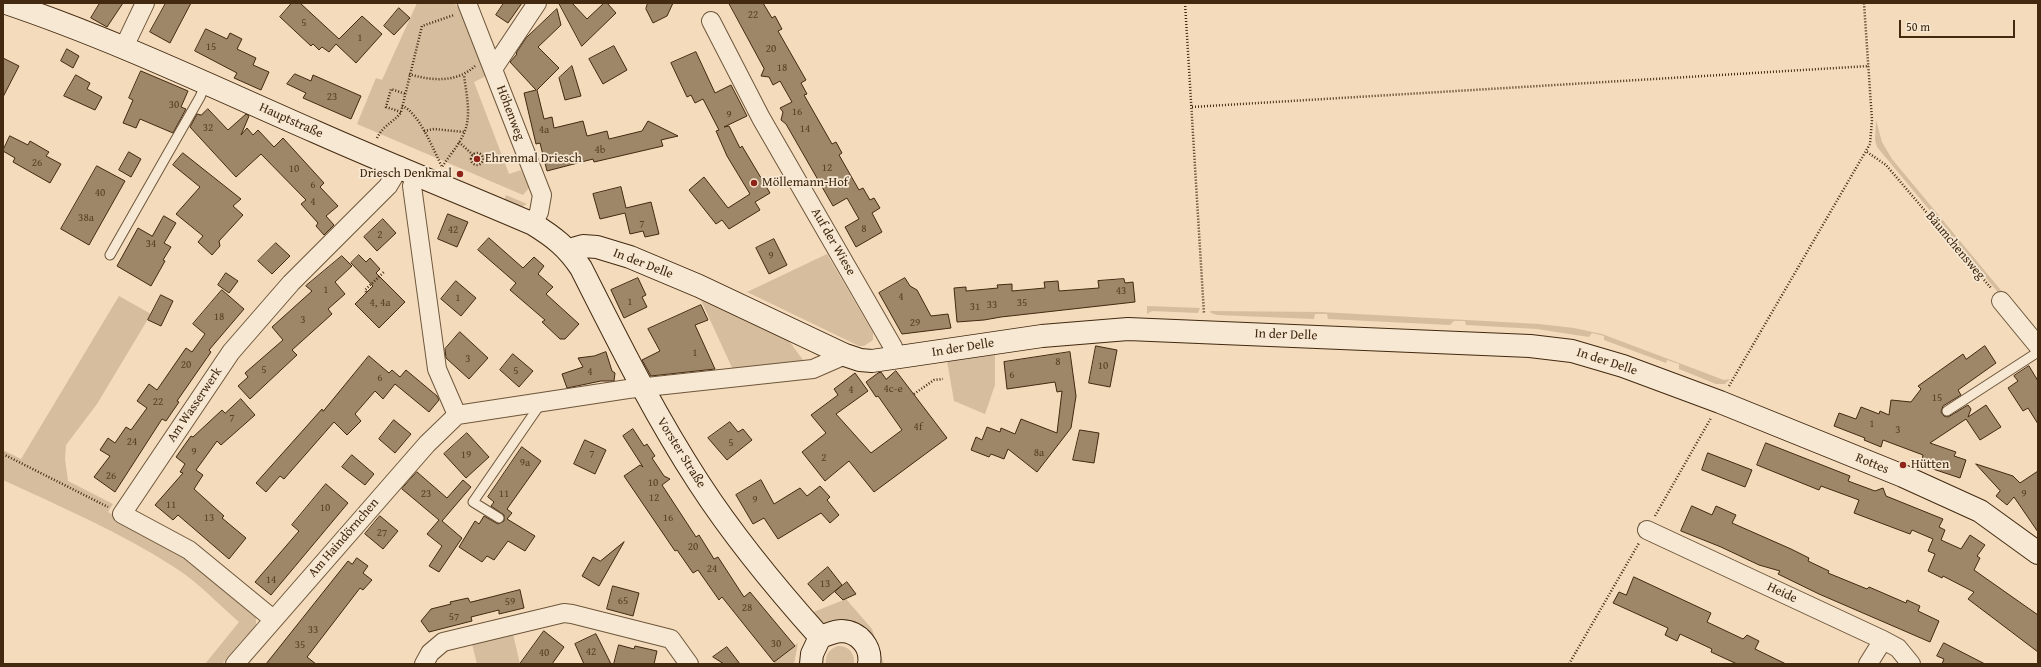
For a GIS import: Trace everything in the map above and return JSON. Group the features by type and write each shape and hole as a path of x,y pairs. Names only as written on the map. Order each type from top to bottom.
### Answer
{"street":[{"name":"Hauptstraße","path":"6,3 64,23 124,47 375,157 418,168 533,224 569,250"},
{"path":"124,47 145,3"},
{"path":"490,62 537,3"},
{"name":"Höhenweg","path":"468,6 542,195 539,212 533,224"},
{"name":"Auf der Wiese","path":"711,21 761,118 893,347 896,358"},
{"path":"418,168 412,186 437,368 456,416 643,387 813,369 845,355"},
{"name":"Am Wasserwerk","path":"122,514 231,352 291,283 388,186 418,168"},
{"name":"In der Delle","path":"569,250 583,246 597,247 630,257 699,286 845,355 860,360 872,361 896,358 1042,336 1128,329 1530,346 1555,348 1589,355 1723,397"},
{"name":"Vorster Straße","path":"569,250 581,268 664,427 699,483 746,550 820,637"},
{"path":"2001,301 2038,346"},
{"name":"Rottes","path":"1723,397 1960,501 1998,524 2038,552"},
{"name":"Am Haindörnchen","path":"235,664 427,444 456,416"},
{"path":"122,514 194,553 273,619"},
{"name":"Heide","path":"1647,530 1883,640 1898,648 1911,664"},
{"path":"424,664 430,652 443,642 564,613 671,639 689,664"},
{"path":"811,664 812,654 820,637 842,631 852,633 861,639 867,646 870,659 869,664"},
{"path":"1868,664 1883,640"}],"lane":[{"path":"110,255 200,97 206,83"},
{"path":"1947,411 2038,352"},
{"path":"499,518 473,502 537,409 536,403"}],"path":[{"path":"1185,3 1205,317 1197,317"},
{"path":"1723,397 1867,152 1872,129 1864,3"},
{"path":"375,157 380,147 374,145 382,129 399,116 406,94 409,74 422,26 468,6"},
{"path":"409,74 419,77 445,79 464,75 490,62"},
{"path":"1192,107 1868,66"},
{"path":"442,167 464,132 467,116 464,75"},
{"path":"400,112 386,107 391,89 406,94"},
{"path":"402,106 409,109 424,131 442,167"},
{"path":"424,131 434,129 464,132"},
{"path":"459,142 473,155"},
{"name":"Bäumchensweg","path":"1867,152 1886,164 2001,301"},
{"path":"476,153 482,155 484,160 478,166 473,164 471,160 473,155 476,153"},
{"path":"418,168 442,167 448,169"},
{"path":"366,292 364,290 385,271"},
{"path":"914,394 934,380 943,379"},
{"path":"3,454 122,514"}],"shaded area":[{"path":"417,3 454,3 460,9 486,76 474,82 509,174 521,170 529,188 523,195 357,124 376,78 382,80"},
{"path":"1876,120 1882,142 1892,159 2024,318 2021,320 1877,147 1875,140"},
{"path":"506,195 527,204 520,208 503,204"},
{"path":"827,254 873,333 873,340 864,346 859,346 747,292"},
{"path":"119,296 151,314 97,404 66,445 65,459 68,481 113,504 108,512 163,543 204,571 235,600 238,598 256,616 256,625 249,636 247,635 222,664 205,664 239,622 199,586 174,567 133,542 90,520 3,480 3,450 21,459"},
{"path":"699,296 786,337 806,364 734,372"},
{"path":"1147,306 1200,308 1198,313 1152,311 1147,314"},
{"path":"1210,311 1321,312 1539,324 1574,328 1602,334 1724,380 1730,379 1725,384 1716,384 1679,369 1679,364 1667,360 1666,363 1604,340 1604,336 1592,333 1589,337 1537,329 1466,325 1465,321 1454,321 1450,325 1328,319 1327,314 1315,314 1314,319 1217,315 1211,313"},
{"path":"995,354 995,385 985,414 954,401 947,361"},
{"path":"846,599 872,629 884,664 874,664 831,625 824,623 811,613"},
{"path":"513,634 520,664 477,664 472,644"},
{"path":"798,643 794,664 775,664 774,662"},
{"path":"838,646 845,647 852,653 854,664 826,664 828,653"}],"building":[{"path":"100,3 123,3 107,27 91,18"},
{"path":"166,3 191,3 170,43 150,32"},
{"path":"292,3 300,3 339,39 362,16 382,34 356,63 336,44 329,52 322,47 319,50 313,44 311,46 280,17"},
{"path":"504,3 522,3 508,23 496,15"},
{"path":"559,3 572,3 587,19 604,3 607,3 616,13 582,46"},
{"path":"648,3 673,3 667,16 653,23 646,9"},
{"path":"729,3 763,3 772,18 775,16 782,29 778,31 806,80 801,83 807,94 804,95 832,144 836,142 842,153 839,155 859,190 863,188 870,200 874,198 880,208 872,213 882,232 856,247 845,227 859,219 847,198 833,206 786,124 781,120 783,112 780,108 792,102 780,81 773,85 769,77 761,76 764,69"},
{"path":"399,8 410,18 394,35 384,26"},
{"path":"557,9 561,25 538,47 559,68 537,90 544,119 552,117 554,128 583,121 587,136 607,131 609,139 642,131 648,121 678,136 661,140 663,146 594,162 593,159 547,171 540,143 536,144 524,93 536,90 510,62 517,54 516,53 526,38"},
{"path":"206,29 227,39 230,33 242,39 237,49 256,58 253,65 269,72 261,90 234,78 237,73 195,51"},
{"path":"614,46 627,70 603,84 589,59"},
{"path":"67,49 79,56 73,68 61,61"},
{"path":"696,52 715,93 731,85 747,116 724,127 729,126 740,148 742,146 770,193 755,202 760,210 729,229 722,220 716,224 689,190 704,177 728,208 750,194 727,156 716,131 719,130 703,99 695,103 691,95 687,97 671,63"},
{"path":"3,58 19,66 3,97"},
{"path":"572,66 581,96 565,100 559,78"},
{"path":"141,71 188,91 181,107 186,109 173,133 140,119 136,128 123,123 133,100 129,98"},
{"path":"295,74 311,81 313,75 361,96 351,119 303,98 306,93 287,84"},
{"path":"76,75 90,83 87,89 102,97 95,110 64,96"},
{"path":"208,109 228,130 246,114 249,116 241,135 247,128 253,135 258,130 274,147 283,138 324,183 320,187 338,206 326,216 334,225 324,235 316,226 318,223 301,204 306,200 261,154 236,177 190,127 197,114 201,115"},
{"path":"10,136 28,145 30,141 49,152 46,156 61,164 50,183 13,162 15,158 3,151"},
{"path":"129,152 141,159 131,177 119,170"},
{"path":"183,153 241,199 233,206 243,215 219,241 220,246 212,255 198,242 203,236 176,214 200,187 173,165"},
{"path":"97,166 125,181 89,245 61,229"},
{"path":"621,187 626,208 651,202 659,234 645,237 643,231 630,234 625,213 600,219 593,194"},
{"path":"448,214 468,222 457,247 438,239"},
{"path":"164,216 176,223 164,243 171,247 151,286 117,266 138,228 152,236"},
{"path":"383,219 396,233 377,251 364,237"},
{"path":"489,238 523,268 534,257 544,266 538,274 553,287 546,294 579,324 565,339 560,339 542,322 545,320 510,290 516,283 478,250"},
{"path":"774,239 787,265 769,274 756,248"},
{"path":"276,243 290,256 272,274 258,261"},
{"path":"359,255 366,262 370,258 380,269 376,273 405,302 379,328 355,304 373,286 351,263"},
{"path":"342,256 352,266 335,282 345,294 328,309 332,314 292,350 297,355 250,399 238,386 248,377 245,373 283,340 272,327 312,291 306,286"},
{"path":"226,273 238,281 229,293 218,285"},
{"path":"638,278 646,295 642,297 647,307 624,318 611,290"},
{"path":"905,278 910,286 917,290 931,316 948,314 951,328 902,334 879,293"},
{"path":"1124,279 1125,283 1133,282 1135,302 957,322 954,288 966,287 966,291 998,288 997,285 1012,284 1012,291 1045,288 1044,282 1058,281 1059,291 1099,288 1098,281"},
{"path":"456,281 476,298 461,316 441,299"},
{"path":"222,290 244,309 209,350 211,352 177,401 179,402 166,421 162,419 115,492 94,477 110,456 100,450 108,438 115,443 126,427 131,430 147,408 137,401 149,384 157,390 186,348 192,352 205,334 193,324"},
{"path":"161,295 173,301 161,326 148,320"},
{"path":"701,305 708,320 695,325 715,369 651,376 642,360 660,351 648,329"},
{"path":"460,332 488,358 469,379 446,358 445,349"},
{"path":"1096,346 1117,350 1110,387 1089,383"},
{"path":"1985,346 1996,363 1958,390 1961,395 1943,406 1941,412 1944,416 1948,417 1968,405 1971,409 1968,417 1986,405 2001,427 1980,440 1966,419 1930,443 1956,452 1954,456 1966,460 1960,478 1933,469 1934,465 1922,460 1923,455 1883,440 1881,447 1864,440 1865,438 1834,426 1839,413 1856,419 1861,407 1879,414 1880,411 1889,415 1891,400 1911,402 1921,389 1918,386 1963,354 1966,359"},
{"path":"606,352 612,371 615,373 614,381 601,381 567,388 562,374 583,367 578,358 594,356"},
{"path":"1070,352 1076,396 1071,428 1037,472 1008,449 1004,459 991,454 989,457 971,450 976,437 982,440 987,427 1000,432 1001,428 1015,434 1021,419 1057,433 1062,391 1057,392 1055,382 1007,389 1004,362"},
{"path":"513,354 533,371 519,387 500,370"},
{"path":"369,356 389,373 392,370 400,377 406,370 437,396 439,400 429,412 395,384 383,399 375,391 355,414 361,421 347,435 334,422 284,479 280,476 266,492 256,483 322,409 323,411"},
{"path":"2029,366 2038,381 2038,424 2028,408 2023,411 2008,388 2018,381 2014,376"},
{"path":"896,371 947,438 874,492 849,461 825,481 802,452 826,433 811,415 838,395 834,389 855,373 868,391 836,414 871,453 902,430 866,382 878,373 881,372 886,379"},
{"path":"241,399 255,415 221,445 217,441 196,470 203,475 194,489 224,516 222,518 246,538 229,559 178,515 173,520 155,505 183,473 180,472 185,464 176,457 191,436 193,437 222,410 225,413"},
{"path":"394,420 411,434 395,453 379,439"},
{"path":"730,422 738,432 743,429 752,440 727,460 708,438"},
{"path":"633,429 644,446 647,444 655,456 652,458 664,476 670,479 662,485 696,537 699,535 714,559 718,557 744,597 750,592 795,646 774,662 722,597 719,600 698,570 693,573 677,550 675,551 624,476 640,465 643,467 623,436"},
{"path":"1080,430 1099,433 1094,463 1073,460"},
{"path":"467,433 489,457 466,478 444,454"},
{"path":"585,440 606,450 595,474 574,464"},
{"path":"1766,443 1850,476 1848,481 1875,491 1883,488 1886,496 1943,519 1939,527 1945,530 1941,540 1961,549 1970,535 1985,545 1977,556 1980,558 1974,570 2038,615 2038,652 1968,599 1974,592 1943,576 1942,578 1928,571 1935,554 1928,551 1933,539 1912,530 1910,534 1854,513 1859,500 1821,486 1819,490 1757,465"},
{"path":"522,447 541,461 507,509 512,513 507,519 535,536 525,551 508,541 494,560 487,556 482,562 459,547 475,521 479,524 484,516 498,524 504,521 504,515 491,506 494,502 488,497"},
{"path":"1708,453 1752,470 1745,487 1702,470"},
{"path":"352,455 374,474 365,485 342,467"},
{"path":"1976,464 2013,476 2020,483 2038,471 2038,532 2014,497 2007,505 1996,496 2000,491"},
{"path":"417,472 447,498 463,480 471,487 442,521 462,538 439,572 429,566 442,546 427,534 439,520 402,489"},
{"path":"761,480 774,504 800,488 807,496 820,486 830,497 827,500 839,515 830,523 821,513 778,539 764,518 753,524 736,495"},
{"path":"326,484 348,503 271,595 255,582 299,531 292,525"},
{"path":"1692,506 1712,515 1716,506 1736,515 1732,523 1809,558 1808,561 1829,571 1828,573 1867,589 1869,587 1906,603 1907,600 1920,606 1918,611 1939,621 1930,642 1819,594 1778,574 1780,571 1759,565 1721,547 1681,531"},
{"path":"380,516 398,531 383,549 365,534"},
{"path":"624,542 599,586 582,576 593,557 600,561"},
{"path":"357,558 368,566 363,573 372,580 363,590 360,588 307,657 316,664 266,664 348,561 352,564"},
{"path":"828,567 842,585 823,601 808,584"},
{"path":"1634,577 1711,613 1707,622 1743,639 1747,635 1759,641 1755,649 1786,664 1737,664 1711,652 1712,649 1680,634 1677,641 1665,635 1668,628 1613,603 1619,592 1626,595"},
{"path":"847,582 856,594 843,600 835,592"},
{"path":"613,586 639,593 633,616 607,609"},
{"path":"520,590 524,608 499,614 499,610 471,617 472,621 429,632 421,621 431,609 451,604 450,602 468,598 470,602"},
{"path":"544,631 564,647 552,664 520,664"},
{"path":"596,634 611,664 584,664 575,644"},
{"path":"1944,643 1985,664 1942,664 1944,659 1937,656"},
{"path":"619,645 634,649 635,646 657,651 654,664 614,664"},
{"path":"727,647 740,664 724,664 713,657"}],"place":[{"name":"Ehrenmal Driesch","path":"477,159"},
{"name":"Driesch Denkmal","path":"460,174"},
{"name":"Möllemann-Hof","path":"754,183"},
{"name":"Hütten","path":"1903,465"}]}
